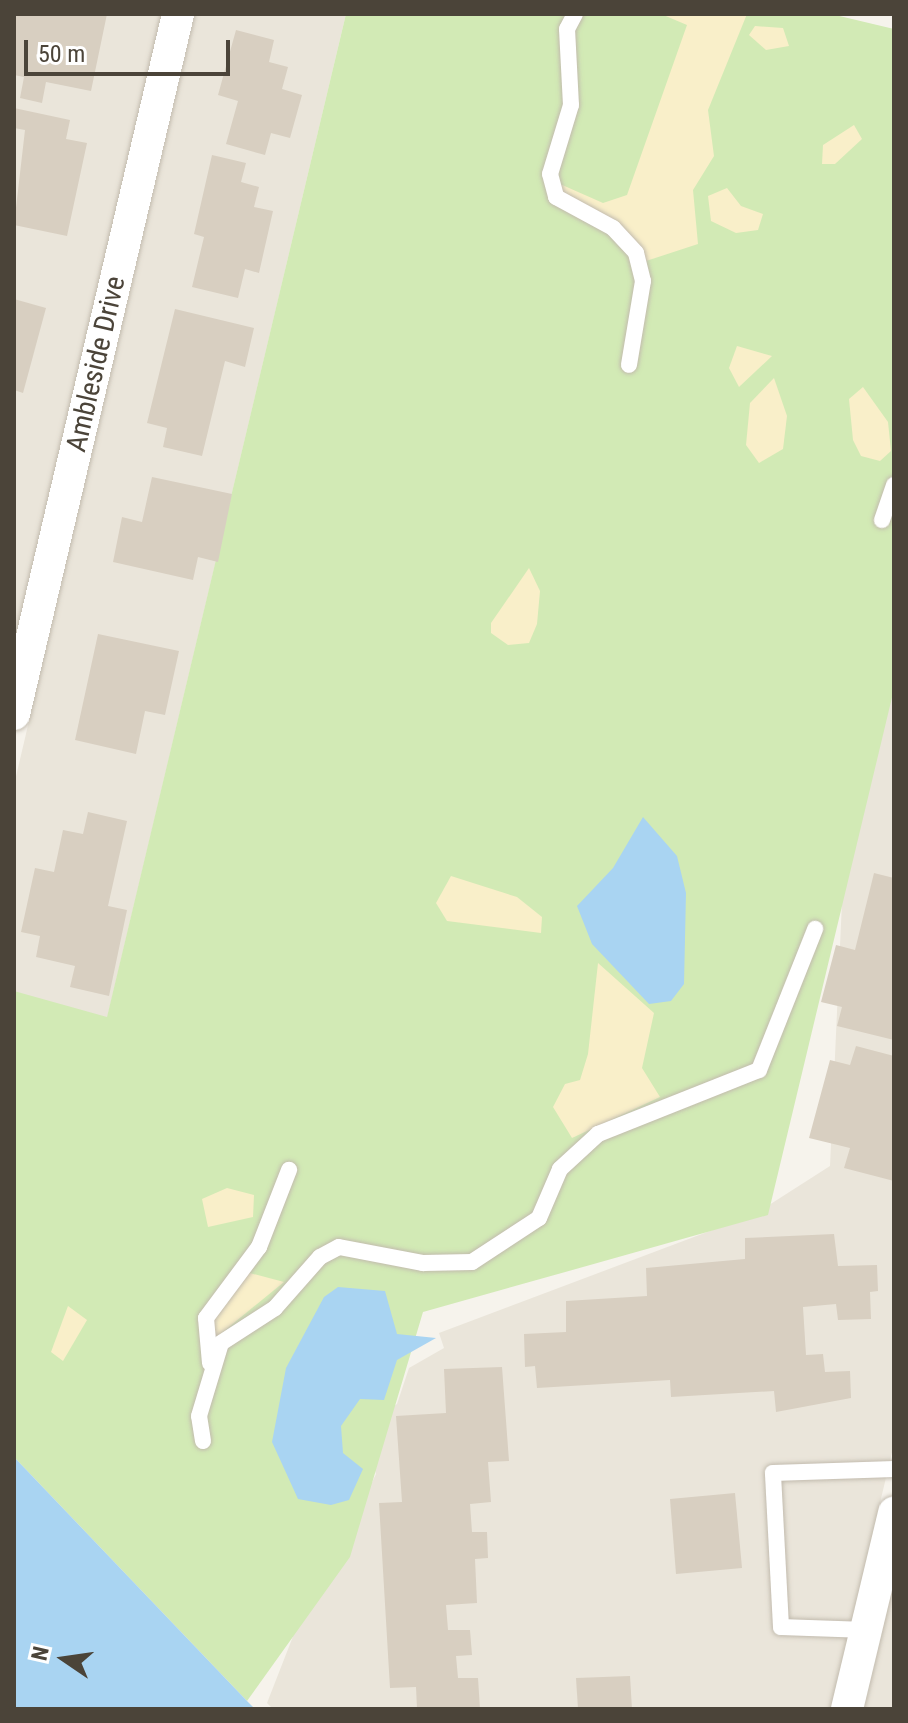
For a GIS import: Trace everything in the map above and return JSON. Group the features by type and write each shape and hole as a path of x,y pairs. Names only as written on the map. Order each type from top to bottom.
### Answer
{"street":[{"name":"Ambleside Drive","path":"14,714 178,14"},
{"path":"847,1709 894,1513"}],"lane":[{"path":"575,14 567,29 571,105 550,174 556,197 613,228 636,253 643,281 629,365"},
{"path":"882,520 894,485"},
{"path":"210,1363 234,1329 275,1308 320,1257 339,1247 423,1263 472,1262 539,1218 560,1169 598,1134 759,1070 815,929"},
{"path":"203,1441 199,1416 210,1363 206,1318 259,1247 289,1170"},
{"path":"866,1630 781,1627 773,1473 894,1469"}],"shaded area":[{"path":"14,14 162,14 14,644"},
{"path":"195,14 346,14 80,1132 14,1118 14,785"},
{"path":"894,468 894,1444 831,1709 273,1709 267,1703 340,1516 361,1505 376,1474 372,1460 385,1412 397,1404 409,1368 444,1348 439,1333 755,1214 830,1166 847,792"},
{"path":"894,1582 894,1709 864,1709"}],"green space":[{"path":"346,14 831,14 894,29 894,689 768,1215 423,1312 350,1557 247,1701 14,1457 14,991 107,1017"}],"sand":[{"path":"661,14 747,14 708,110 714,156 693,190 698,244 643,262 558,193 560,184 603,203 627,195 687,25"},
{"path":"755,26 783,28 789,46 766,50 749,35"},
{"path":"854,125 862,139 835,164 822,164 823,145"},
{"path":"727,188 741,206 763,214 758,230 736,233 711,221 708,196"},
{"path":"737,346 772,356 739,387 729,368"},
{"path":"774,378 787,416 783,449 759,463 746,445 750,403"},
{"path":"863,387 888,422 891,451 880,461 861,456 853,440 849,399"},
{"path":"529,568 540,591 537,624 529,643 508,645 491,633 491,623"},
{"path":"451,876 517,897 542,917 541,933 447,921 436,903"},
{"path":"598,963 654,1013 642,1068 660,1097 572,1138 553,1107 565,1084 580,1080 588,1054"},
{"path":"227,1188 254,1195 253,1217 208,1227 202,1199"},
{"path":"246,1272 284,1282 213,1340 210,1318"},
{"path":"68,1306 87,1320 63,1361 51,1352"}],"water":[{"path":"643,817 677,856 686,893 684,984 671,1001 649,1004 592,944 577,906 613,868"},
{"path":"338,1287 385,1291 397,1334 436,1338 397,1360 384,1400 360,1399 341,1426 343,1453 363,1469 349,1500 331,1505 298,1499 272,1442 286,1368 324,1297"},
{"path":"14,1457 247,1701 255,1709 14,1709"}],"building":[{"path":"15,14 107,14 91,91 46,82 42,103 20,98 24,77 14,75"},
{"path":"236,30 274,40 269,62 288,67 282,89 302,95 290,138 271,133 265,155 226,144 238,101 218,95"},
{"path":"14,108 70,120 66,139 87,143 67,236 14,225 25,130 14,128"},
{"path":"212,155 246,163 241,182 259,187 254,207 273,211 259,273 245,269 238,298 192,287 204,237 194,234"},
{"path":"14,299 46,308 23,393 14,390"},
{"path":"175,309 254,328 245,367 225,361 202,456 163,447 167,428 147,423"},
{"path":"152,477 232,494 218,562 198,557 193,580 113,562 122,517 142,522"},
{"path":"98,634 179,651 165,715 145,711 136,754 75,740"},
{"path":"88,812 127,821 108,906 127,910 109,996 70,987 75,966 36,957 40,936 21,932 35,868 54,872 63,830 83,834"},
{"path":"874,873 894,878 894,1040 837,1026 842,1007 821,1002 836,945 855,950"},
{"path":"856,1046 894,1056 894,1181 844,1168 850,1148 809,1138 830,1060 850,1065"},
{"path":"834,1234 838,1266 877,1265 878,1291 870,1292 871,1319 838,1320 836,1304 803,1307 806,1355 823,1354 825,1372 850,1371 851,1398 776,1412 774,1391 671,1397 670,1380 537,1388 535,1366 525,1367 524,1334 566,1332 566,1301 647,1296 646,1268 745,1259 745,1238"},
{"path":"502,1367 509,1461 488,1462 491,1502 470,1504 472,1532 487,1532 488,1558 475,1559 477,1603 446,1605 448,1630 470,1630 472,1655 456,1656 458,1678 478,1678 480,1709 417,1709 416,1687 390,1688 379,1503 402,1502 396,1416 446,1413 444,1369"},
{"path":"735,1493 742,1568 676,1574 670,1499"},
{"path":"630,1676 632,1709 578,1709 576,1678"}]}
